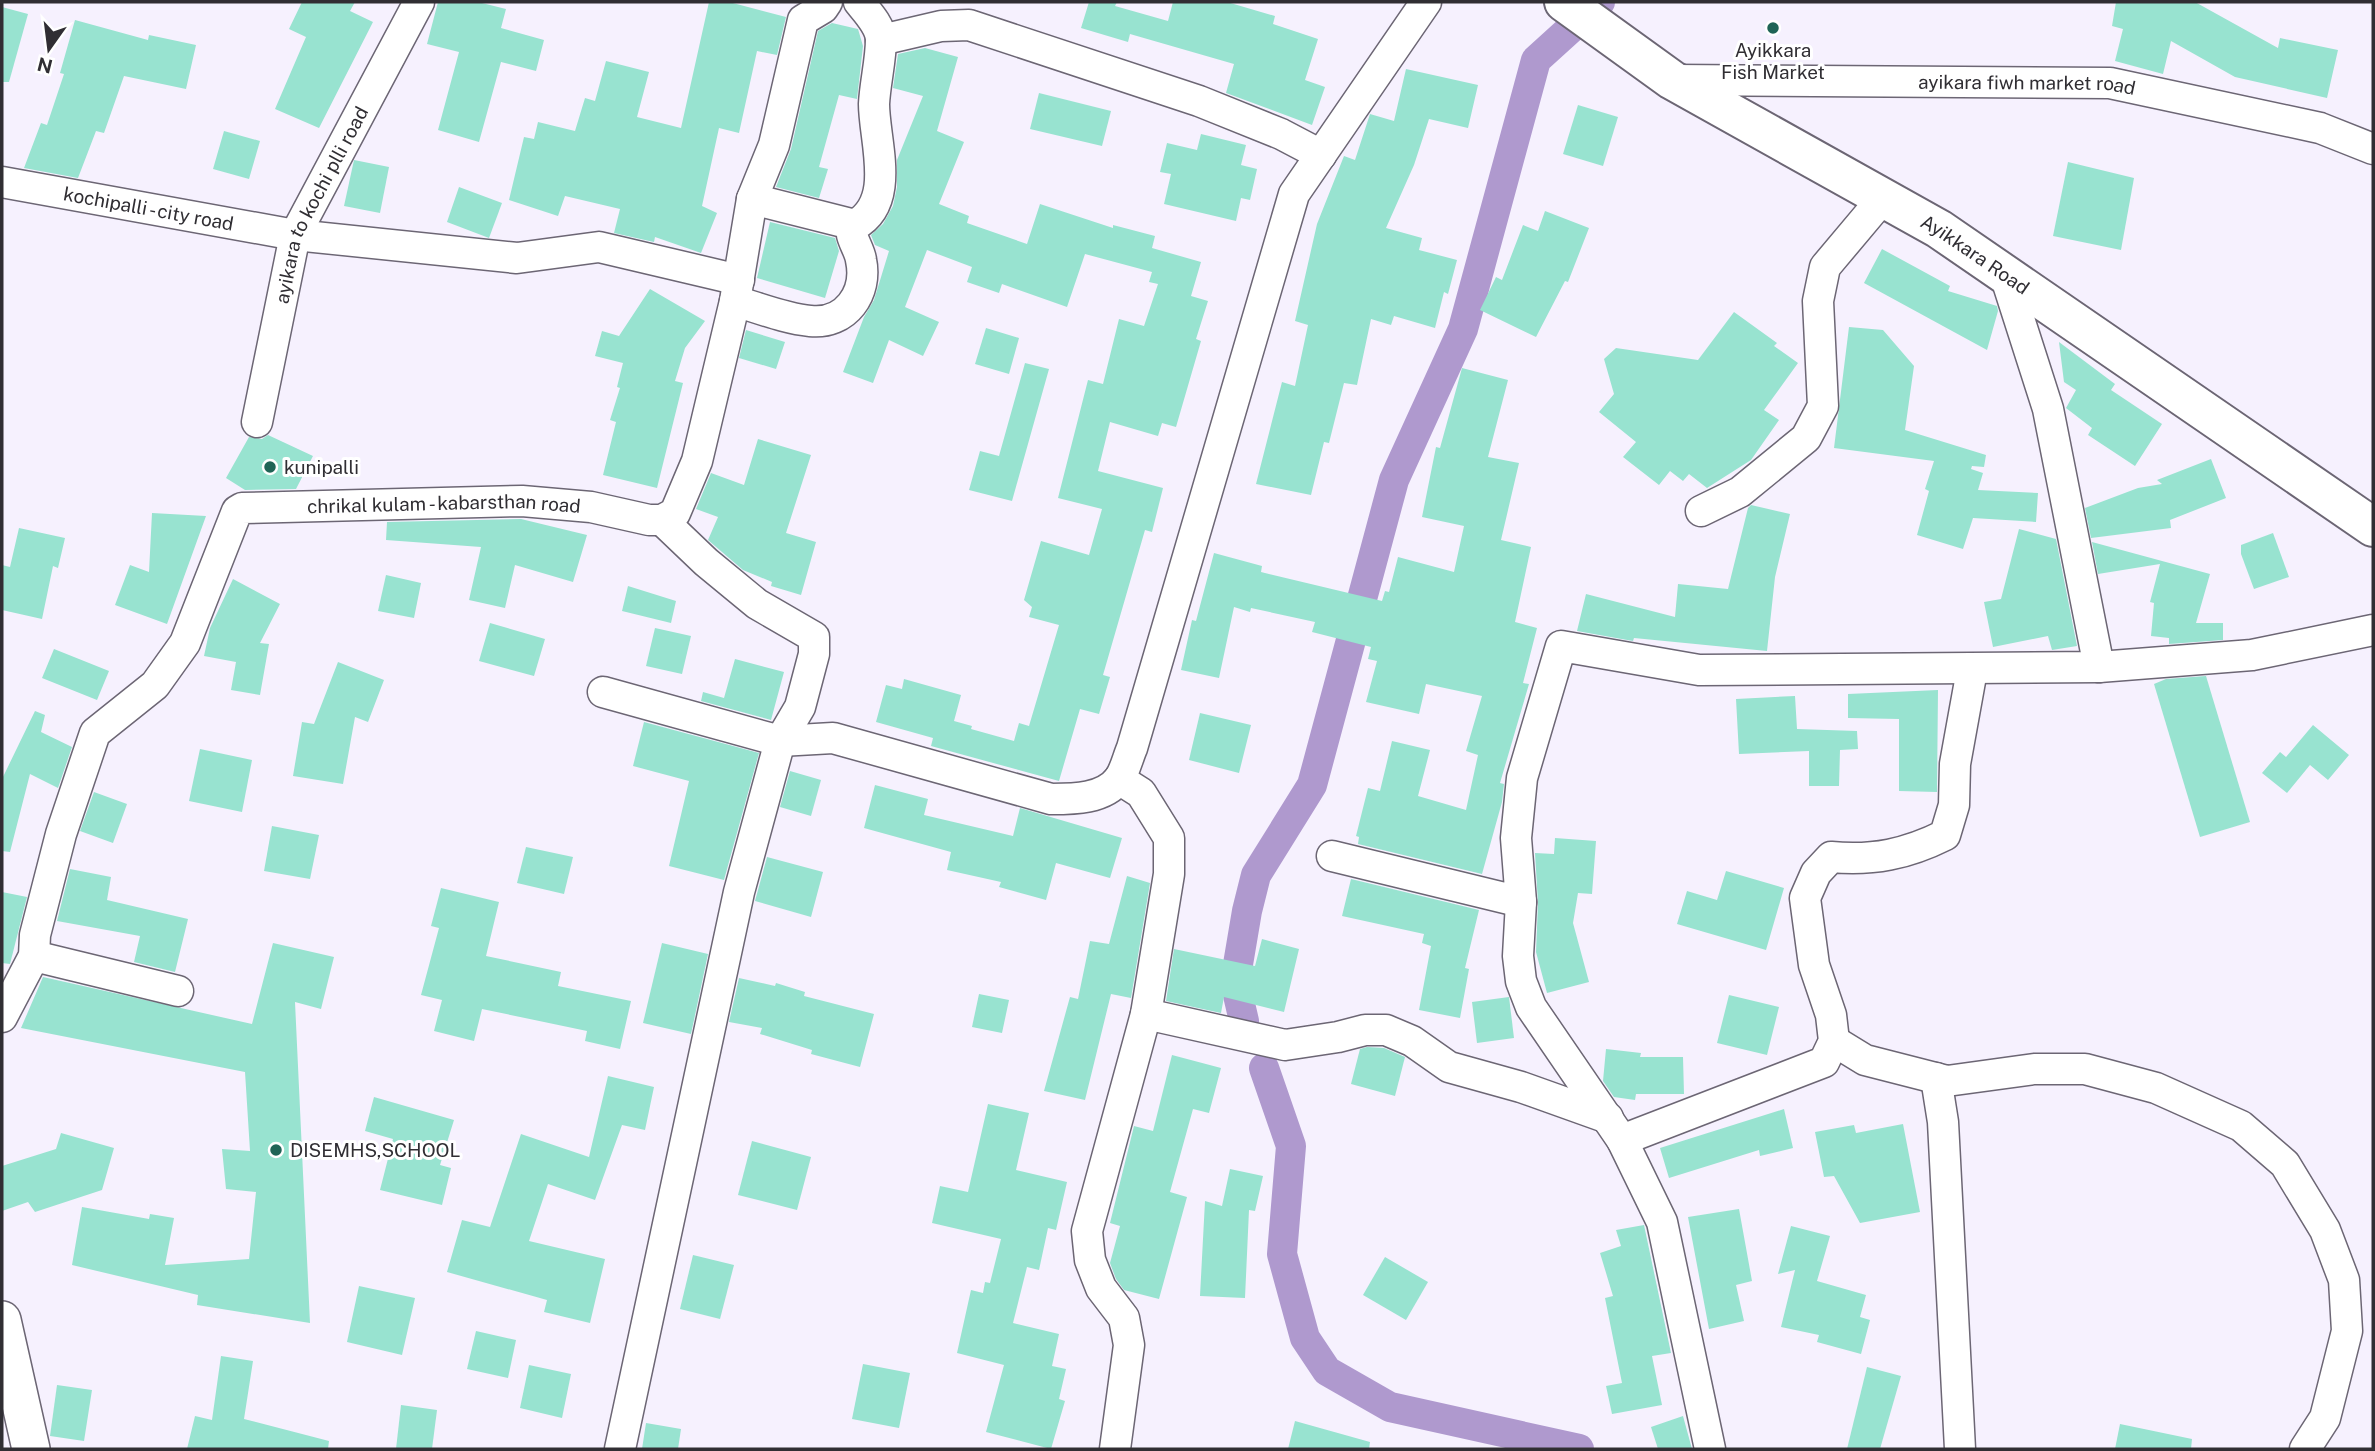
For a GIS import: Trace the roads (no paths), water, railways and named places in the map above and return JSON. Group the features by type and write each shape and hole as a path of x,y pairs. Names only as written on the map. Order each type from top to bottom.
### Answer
{"main road":[{"name":"Ayikkara Road","path":"1564,2 1611,39 1672,80 1938,229 2373,527"}],"street":[{"name":"ayikara to kochi plli road","path":"257,422 295,236 419,2"},
{"path":"620,1449 739,892 780,741 800,707 814,654 814,637 757,604 706,562 662,520 681,506 697,461 737,291 752,199 774,145 803,20 823,8 827,2"},
{"path":"752,199 855,225 865,220 876,197 882,170 874,107 881,40 875,23 859,2"},
{"path":"603,692 780,741 833,738 1051,799 1083,798 1104,791 1119,779 1132,748 1294,194 1426,2"},
{"path":"881,40 941,26 969,25 1199,102 1281,134 1321,155"},
{"name":"ayikara fiwh market road","path":"1672,80 2110,83 2320,128 2373,149"},
{"name":"kochipalli - city road","path":"2,182 295,236 517,258 599,247 737,291 810,321 838,317 855,304 860,288 862,260 852,235 855,225"},
{"path":"1701,511 1740,492 1806,438 1823,406 1818,300 1825,267 1883,198"},
{"path":"2006,278 2048,409 2099,667"},
{"name":"chrikal kulam - kabarsthan road","path":"2,1017 34,956 35,935 61,834 95,733 155,685 185,643 237,512 243,508 522,502 591,507 649,520 662,520"},
{"path":"1710,1449 1662,1222 1615,1129 1531,1007 1521,981 1518,956 1521,902 1516,838 1522,778 1562,646 1699,670 1972,670 2099,667 2252,655 2373,630"},
{"path":"1146,1014 1285,1045 1365,1030 1386,1030 1412,1041 1449,1068 1521,1087 1615,1129 1810,1069 1825,1062 1834,1041 1831,1015 1814,965 1804,898 1816,873 1831,857 1888,857 1918,848 1945,835 1954,805 1955,764 1972,670"},
{"path":"1115,1449 1129,1345 1124,1318 1101,1288 1090,1260 1087,1231 1146,1014 1169,874 1169,838 1141,793 1119,779"},
{"path":"1332,856 1521,902"},
{"path":"34,956 178,991"},
{"path":"1834,1041 1866,1060 1947,1081 2034,1069 2085,1069 2156,1088 2241,1126 2285,1164 2325,1230 2344,1280 2347,1331 2325,1418 2305,1449"},
{"path":"1936,1078 1944,1134 1960,1449"},
{"path":"2,1320 31,1449"}],"waterway":[{"path":"1244,1021 1235,982 1256,875 1312,785 1394,480 1463,329 1536,60 1600,2"},
{"path":"1264,1068 1291,1146 1282,1254 1305,1338 1327,1371 1390,1407 1579,1449"}],"place":[{"name":"Ayikkara Fish Market","path":"1773,28"},
{"name":"kunipalli","path":"270,467"},
{"name":"DISEMHS,SCHOOL","path":"276,1150"}]}
